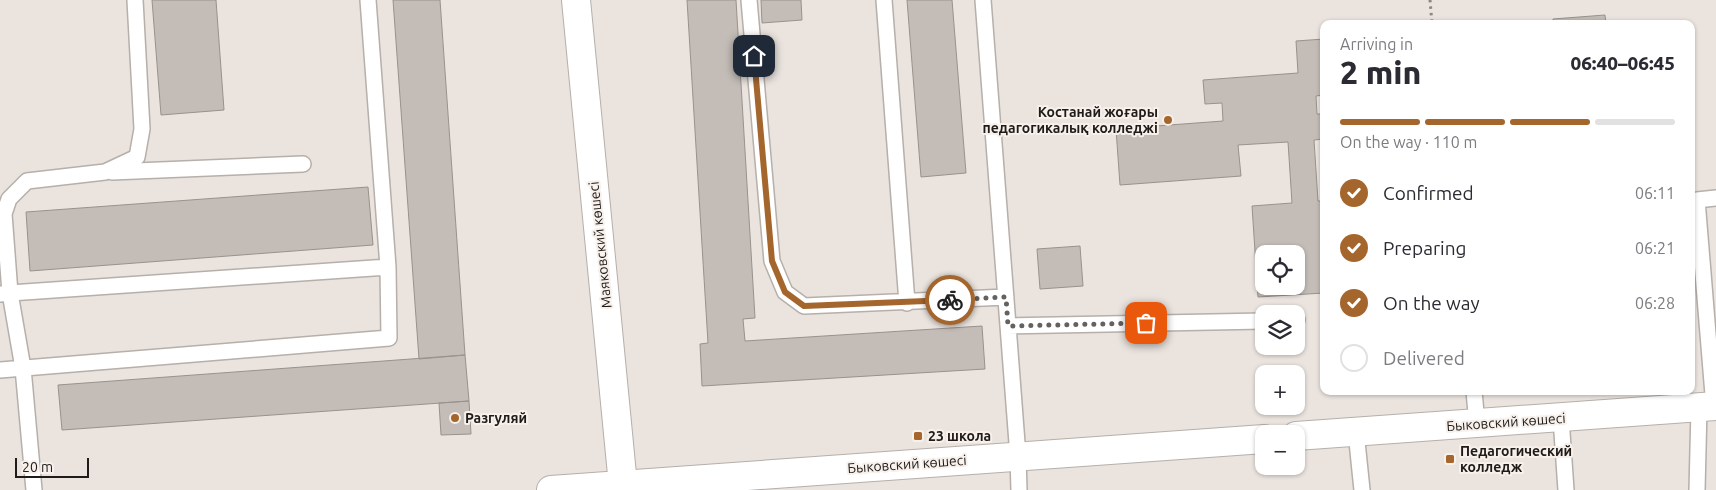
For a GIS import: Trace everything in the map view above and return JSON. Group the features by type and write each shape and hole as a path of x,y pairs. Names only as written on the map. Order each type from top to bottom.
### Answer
{"main road":[{"name":"Маяковский көшесі","path":"576,0 623,487"},
{"name":"Быковский көшесі","path":"1305,435 1709,407"},
{"name":"Быковский көшесі","path":"551,490 623,487 1255,440"}],"lane":[{"path":"105,172 137,157 142,129 135,0"},
{"path":"0,370 389,338 388,267 368,0"},
{"path":"749,0 772,261 785,292 804,306 907,303 1006,297"},
{"path":"884,0 907,303"},
{"path":"982,0 1006,297 1019,490"},
{"path":"34,490 23,368 5,294 4,198 27,181 105,172 303,164"},
{"path":"1695,200 1716,198"},
{"path":"1695,214 1709,407 1697,490"},
{"path":"5,294 388,267"},
{"path":"1008,326 1255,321"},
{"path":"1474,395 1477,424"},
{"path":"1561,418 1566,490"},
{"path":"1356,432 1362,490"}],"path":[{"path":"1430,0 1432,20"}],"building":[{"path":"152,0 216,0 224,110 161,115"},
{"path":"393,0 440,0 465,355 419,359"},
{"path":"687,0 736,0 755,318 743,319 745,341 982,326 985,369 702,386 700,344 708,343"},
{"path":"761,0 801,0 802,20 762,23"},
{"path":"907,0 952,0 966,173 921,177"},
{"path":"1605,15 1606,20 1553,20"},
{"path":"1320,39 1320,96 1316,96 1317,114 1320,114 1320,139 1314,140 1318,201 1320,201 1320,293 1305,294 1305,245 1255,245 1255,252 1252,206 1292,203 1288,142 1238,145 1241,176 1120,185 1116,129 1223,121 1222,103 1205,104 1203,80 1298,73 1296,41"},
{"path":"368,187 373,245 30,271 26,212"},
{"path":"1080,246 1083,286 1040,289 1037,249"},
{"path":"1258,295 1291,295 1258,297"},
{"path":"465,355 469,401 62,430 58,385"},
{"name":"Разгуляй","path":"469,401 471,434 441,435 439,403"}],"way so far":[{"path":"950,300 1006,297 1008,326 1146,323"}],"place":[{"name":"Костанай жоғары педагогикалық колледжі","path":"1168,120"},
{"name":"Разгуляй","path":"455,418"},
{"name":"23 школа","path":"918,436"},
{"name":"Педагогический колледж","path":"1450,459"}],"route":[{"path":"754,56 772,261 785,292 804,306 950,300"}]}
